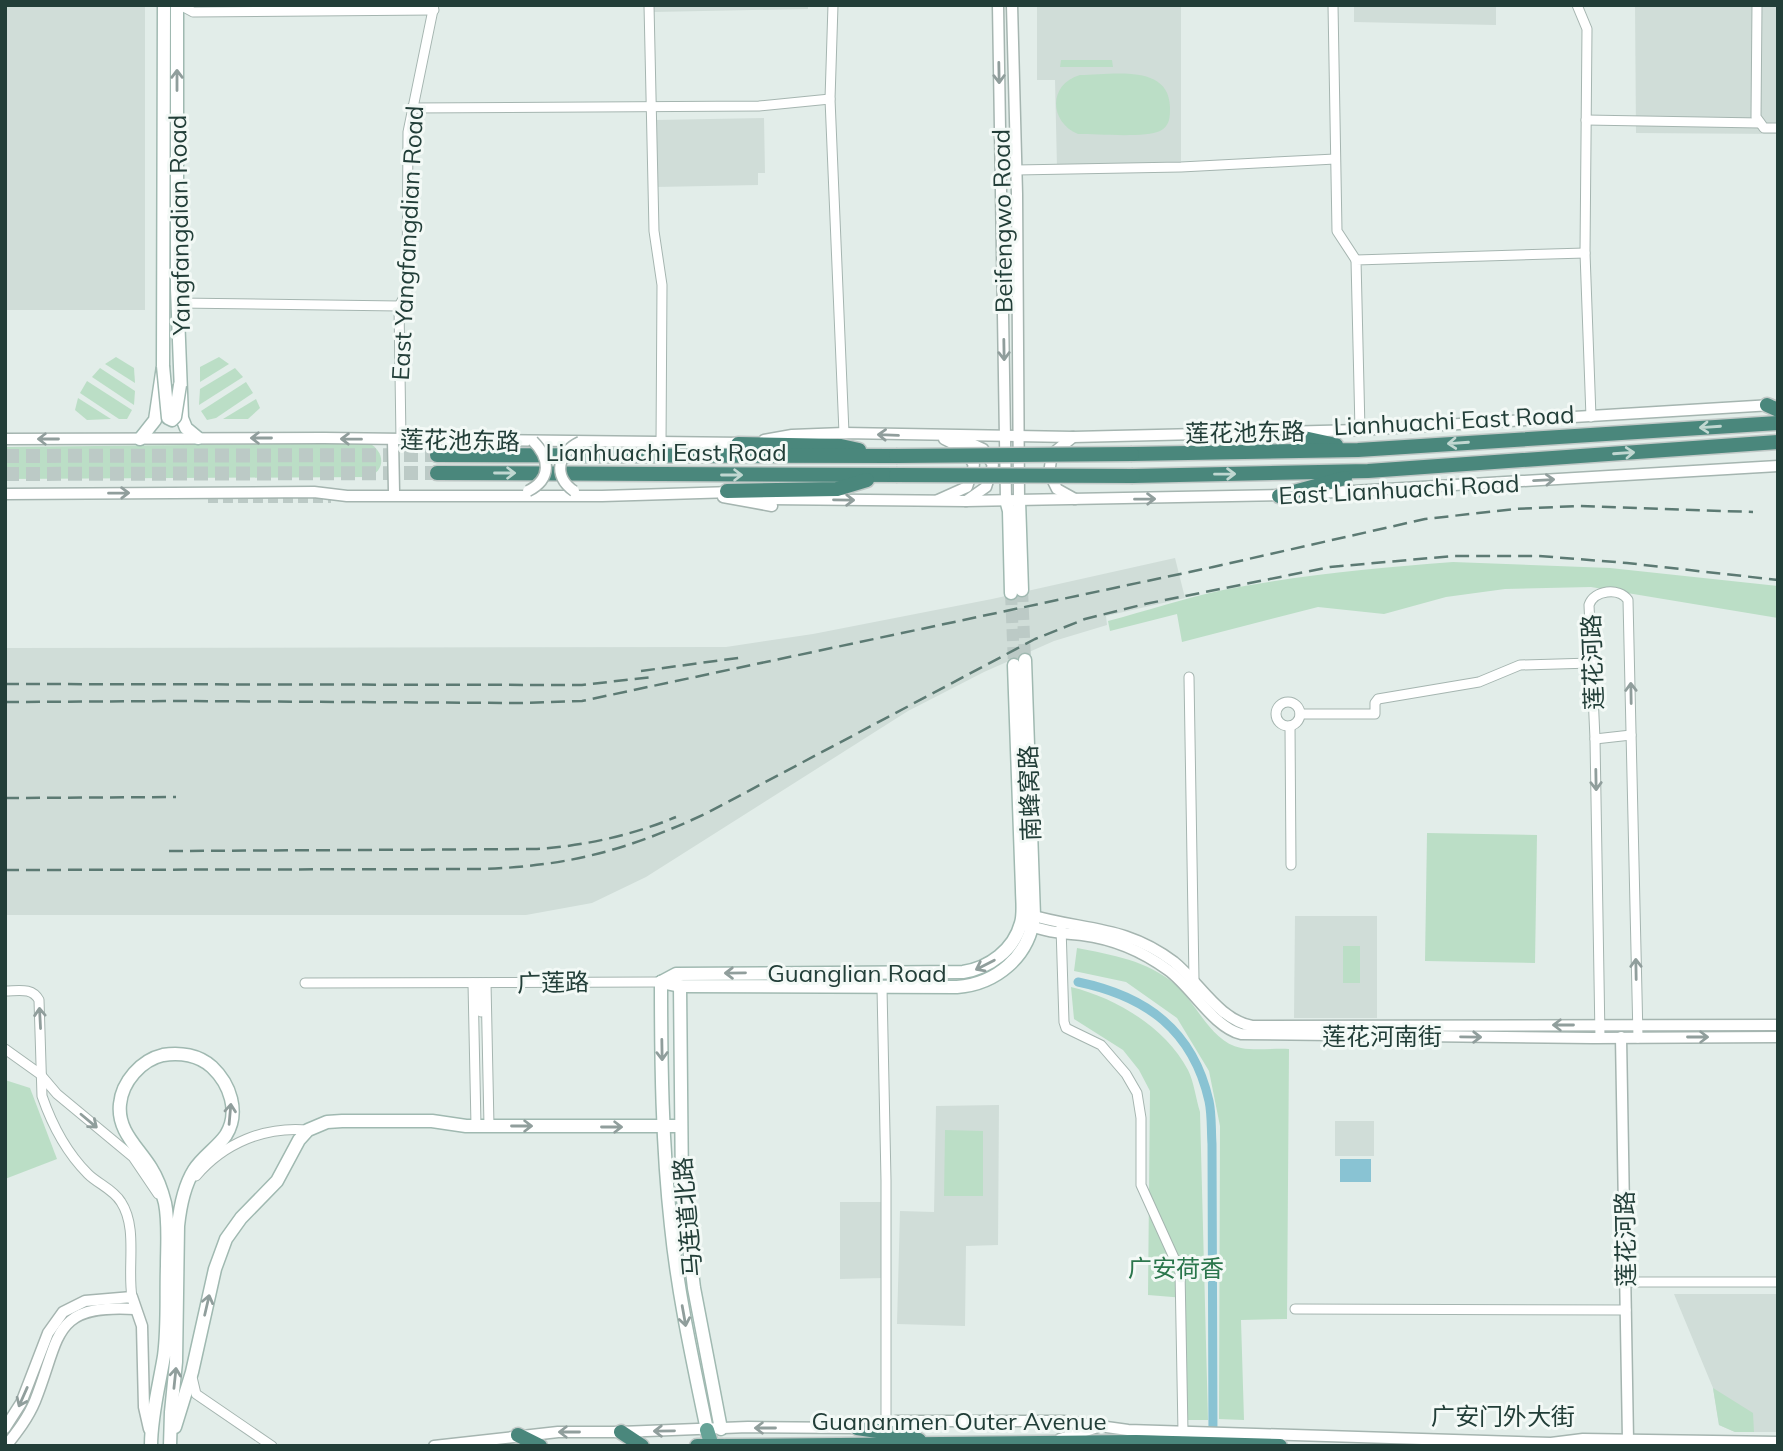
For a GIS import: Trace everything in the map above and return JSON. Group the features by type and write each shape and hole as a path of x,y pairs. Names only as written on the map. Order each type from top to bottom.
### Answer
{"highway":[{"name":"Lianhuachi East Road","path":"437,456 895,456 1358,450 1778,423"},
{"path":"1272,431 1358,450"},
{"name":"Lianhuachi East Road","path":"437,473 1133,477 1368,471 1778,442"},
{"path":"738,444 841,446 880,456"},
{"path":"1279,496 1368,471"},
{"path":"727,491 836,489 889,475"},
{"path":"857,1428 905,1435 934,1444"},
{"path":"621,1432 642,1446"},
{"path":"518,1434 540,1446"},
{"name":"Guananmen Outer Avenue","path":"697,1446 1048,1443 1132,1436 1189,1435"},
{"name":"广安门外大街","path":"1189,1435 1228,1439"},
{"path":"1228,1439 1280,1446"}],"main road":[{"name":"Yangfangdian Road","path":"163,366 164,5"},
{"name":"Yangfangdian Road","path":"179,5 180,385 182,418 194,435"},
{"path":"163,366 168,418 175,417 180,385"},
{"path":"144,435 155,420 163,366"},
{"path":"1013,500 1009,511 1016,592"},
{"name":"南蜂窝路","path":"1019,662 1027,919"},
{"path":"662,982 680,986 975,986 993,979 1007,968 1027,941 1027,919"},
{"name":"Guanglian Road","path":"662,982 676,974 939,973 976,970 1006,950 1027,919"},
{"name":"马连道北路","path":"662,982 667,1189 676,1267 714,1429"},
{"name":"马连道北路","path":"680,986 682,1190 714,1429"},
{"path":"151,1442 166,1333 165,1204 152,1169 124,1131 120,1104 123,1091 137,1069 160,1056 178,1054 194,1056 209,1064 222,1078 232,1105 227,1133 193,1171 177,1226 176,1362 170,1446"},
{"path":"170,1446 192,1371 215,1269 226,1239 241,1218 277,1181 299,1140 308,1130 327,1122 342,1121 432,1121 483,1126 680,1126"},
{"path":"712,1446 714,1429"}],"street":[{"path":"179,5 193,12 434,8"},
{"path":"649,5 654,231 662,285 661,443"},
{"path":"832,5 830,99 844,433"},
{"name":"Beifengwo Road","path":"998,5 1005,437 1013,500"},
{"name":"Beifengwo Road","path":"1012,5 1018,437 1013,500"},
{"path":"1333,5 1337,231 1356,260 1360,430"},
{"path":"1577,5 1587,29 1586,253 1591,417"},
{"path":"1757,5 1756,117 1763,128 1778,128"},
{"name":"East Yangfangdian Road","path":"397,440 399,306 407,292 408,132 434,8"},
{"path":"411,108 759,106 830,99"},
{"path":"1586,120 1760,123"},
{"path":"1016,170 1181,167 1335,159"},
{"path":"1356,260 1586,253"},
{"path":"178,303 399,306"},
{"name":"莲花池东路","path":"5,439 194,435 738,444 792,435 844,433 1073,437 1360,430 1774,407"},
{"path":"936,501 967,487 974,464 964,449 939,436"},
{"path":"956,437 983,449 993,465 986,487 966,501"},
{"path":"1073,437 1052,454 1049,473 1057,489 1077,500"},
{"path":"394,492 397,440"},
{"path":"528,491 538,486 544,477 546,465 543,451 533,441"},
{"path":"574,491 563,480 560,465 569,447 580,442"},
{"name":"East Lianhuachi Road","path":"966,501 1279,496 1778,466"},
{"name":"莲花池东路","path":"5,494 674,489 683,493"},
{"name":"莲花池东路","path":"314,492 347,496 602,496 727,491 769,499 966,501"},
{"path":"696,497 733,498 769,506 794,505 803,499"},
{"name":"莲花河路","path":"1601,1038 1590,601 1598,593 1621,593 1628,600 1638,1038"},
{"path":"1300,714 1375,713 1378,699 1479,682 1520,665 1591,663"},
{"path":"1189,677 1194,980"},
{"path":"1290,703 1297,706 1300,714 1296,723 1290,726 1279,722 1276,714 1279,707 1290,703"},
{"path":"1290,726 1291,865"},
{"path":"1595,740 1631,735"},
{"name":"莲花河南街","path":"1027,919 1115,942 1145,956 1179,979 1224,1027 1241,1034 1778,1037"},
{"path":"1061,928 1066,1028 1101,1045 1126,1074 1137,1093 1141,1118 1141,1185 1180,1272 1189,1435"},
{"name":"莲花河南街","path":"1061,928 1107,929 1138,940 1163,954 1194,980 1229,1016 1252,1026 1778,1025"},
{"name":"广莲路","path":"306,983 662,982"},
{"path":"480,983 483,1126"},
{"path":"882,988 886,1180 886,1423"},
{"path":"5,991 36,993 39,1000 42,1096 47,1111 70,1155 91,1177 121,1201 128,1217 132,1297 142,1326 144,1407 151,1442"},
{"name":"莲花河路","path":"1621,1037 1628,1440"},
{"path":"5,1049 40,1074 57,1094 133,1157 165,1204"},
{"path":"185,1191 198,1173 223,1150 256,1135 281,1129 308,1130"},
{"path":"1626,1282 1778,1282"},
{"path":"5,1428 21,1403 48,1333 63,1312 85,1301 132,1297"},
{"path":"6,1446 34,1404 57,1338 67,1323 73,1317 90,1310 135,1309"},
{"path":"1295,1309 1626,1310"},
{"path":"192,1371 191,1382 196,1394 272,1446"},
{"path":"434,1446 518,1434 857,1428 886,1423 1063,1421 1101,1426 1132,1436"},
{"path":"1048,1443 1101,1426"},
{"name":"马连道北路","path":"714,1429 725,1446"},
{"name":"广安门外大街","path":"1228,1439 1551,1443 1583,1439 1778,1442"}],"shaded area":[{"path":"5,5 145,5 145,310 5,310"},
{"path":"654,5 808,5 808,9 654,12"},
{"path":"1037,5 1181,5 1181,167 1057,168 1055,80 1037,80"},
{"path":"1354,5 1496,5 1496,25 1354,22"},
{"path":"1635,5 1778,5 1778,134 1636,133"},
{"path":"764,118 765,173 758,173 758,185 656,187 655,120"},
{"path":"1175,558 1185,598 1106,616 1107,625 1054,641 984,672 908,711 646,877 592,903 526,915 5,915 5,648 726,647 813,634 992,599"},
{"path":"1295,916 1377,916 1377,1018 1294,1018"},
{"path":"999,1105 998,1245 966,1246 965,1326 897,1324 900,1211 934,1212 936,1106"},
{"path":"1335,1121 1374,1121 1374,1156 1335,1156"},
{"path":"840,1202 882,1202 883,1278 840,1279"},
{"path":"1674,1294 1778,1294 1778,1432 1735,1432 1719,1425 1713,1388"}],"green space":[{"path":"1061,60 1112,60 1113,67 1060,67"},
{"path":"1080,75 1136,75 1160,83 1167,93 1170,107 1168,124 1160,131 1144,134 1078,134 1062,121 1056,103 1062,86"},
{"path":"116,357 134,368 135,383 105,364"},
{"path":"219,357 229,364 200,382 200,367"},
{"path":"100,368 135,391 134,405 92,377"},
{"path":"235,368 243,377 199,405 200,389"},
{"path":"87,381 132,410 127,419 119,419 80,393"},
{"path":"246,382 253,393 216,418 207,420 201,411"},
{"path":"78,398 111,419 87,420 75,410"},
{"path":"256,399 260,408 248,419 223,419"},
{"path":"369,443 378,451 381,465 368,477 5,479 5,447"},
{"path":"1453,562 1610,568 1778,586 1778,618 1591,587 1505,589 1446,597 1384,614 1318,607 1182,642 1177,614 1110,631 1108,621 1223,590 1280,580"},
{"path":"1427,833 1537,835 1535,963 1425,961"},
{"path":"1343,946 1360,946 1360,983 1343,983"},
{"path":"1077,948 1129,960 1165,977 1184,993 1213,1030 1230,1044 1247,1049 1289,1049 1287,1319 1241,1320 1244,1420 1219,1419 1220,1126 1209,1071 1177,1018 1126,982 1074,971"},
{"name":"广安荷香","path":"1071,987 1105,999 1138,1016 1166,1040 1192,1080 1200,1112 1208,1420 1186,1420 1185,1298 1148,1295 1150,1091 1139,1070 1123,1050 1074,1019"},
{"path":"5,1080 30,1088 57,1159 5,1179"},
{"path":"945,1130 983,1131 983,1196 944,1196"},
{"path":"1713,1388 1753,1413 1754,1432 1735,1432 1719,1425"}],"water":[{"path":"1340,1159 1371,1159 1371,1182 1340,1182"}],"waterway":[{"path":"1078,982 1125,997 1163,1020 1191,1054 1202,1076 1209,1101 1212,1144 1213,1439"}],"tunnel":[{"path":"5,456 437,455"},
{"path":"5,474 437,473"},
{"path":"208,498 331,498"},
{"path":"1022,590 1025,660"},
{"path":"1011,593 1014,665"}],"railway":[{"path":"5,702 582,701 1213,567 1425,519 1515,509 1578,506 1753,512"},
{"path":"5,870 483,869 543,864 598,854 651,837 707,813 1035,639 1085,619 1145,604 1330,567 1453,556 1539,556 1778,580"},
{"path":"641,671 745,657"},
{"path":"5,684 582,685 652,677"},
{"path":"5,798 176,797"},
{"path":"169,851 537,849 608,839 676,817"}]}
